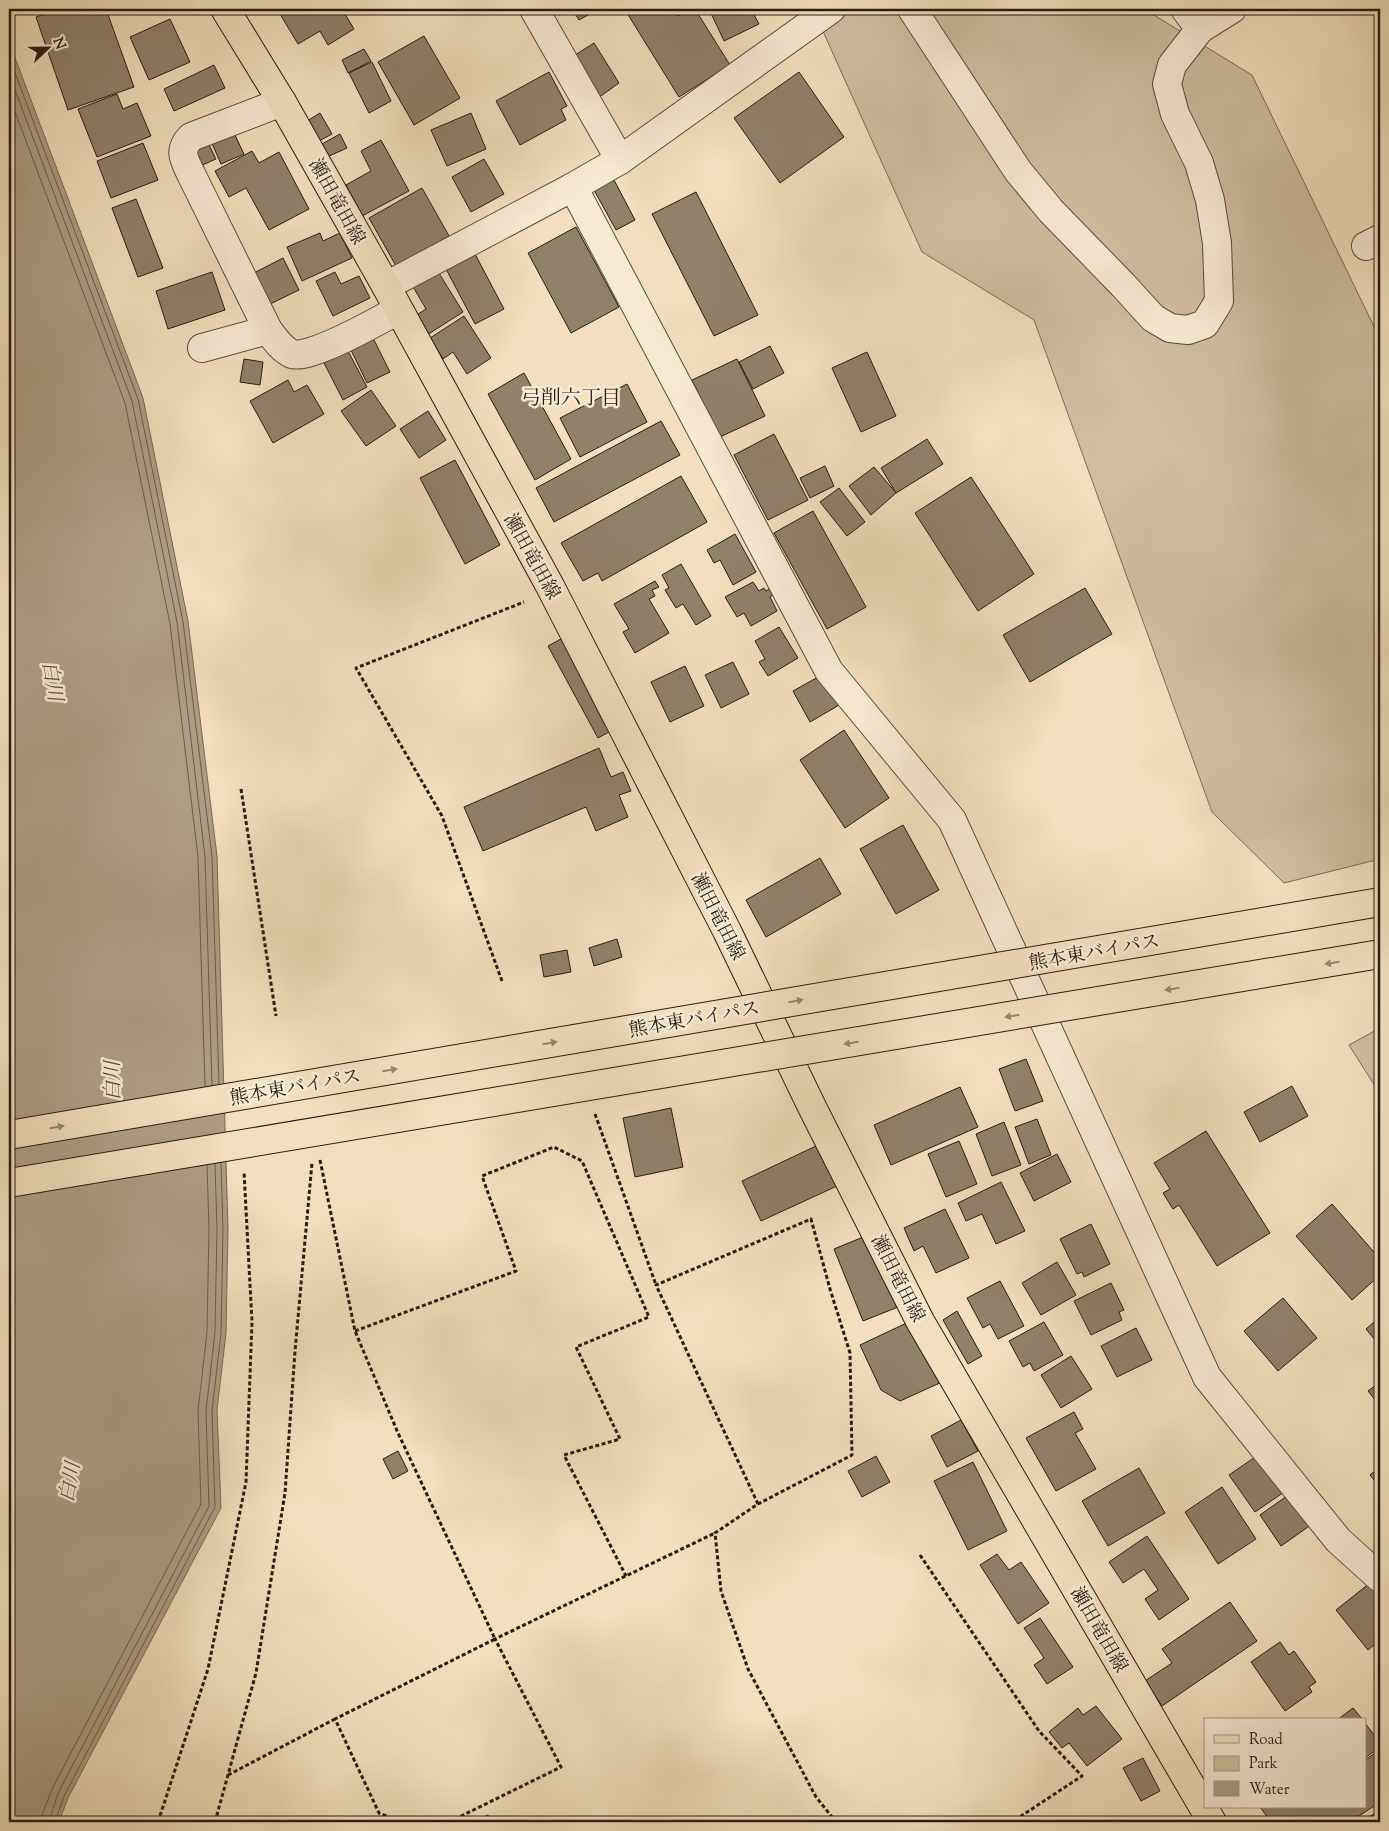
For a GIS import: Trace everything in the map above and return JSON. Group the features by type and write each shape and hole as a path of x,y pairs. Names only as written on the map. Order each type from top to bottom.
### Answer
{"main road":[{"name":"瀬田竜田線","path":"225,9 282,102 386,286 555,595 727,932 816,1115 920,1321 1212,1822"},
{"name":"熊本東バイパス","path":"9,1135 1380,902"},
{"path":"9,1184 1380,954"}],"street":[{"path":"534,9 620,160"},
{"path":"386,286 620,160 831,9"},
{"path":"912,9 1018,171 1051,211 1153,318 1170,328 1188,330 1205,324 1219,302 1217,243 1210,200 1199,163 1175,114 1167,84 1172,65 1193,19 1232,9"},
{"path":"282,102 191,137 185,144 183,151 192,176 268,330 285,350 294,355 304,354 321,349 398,310"},
{"path":"573,187 829,671 952,820 1207,1377 1338,1540 1380,1578"},
{"path":"202,348 268,330"}],"path":[{"path":"502,981 442,816 356,668 526,602"},
{"path":"241,789 276,1016"},
{"path":"585,1088 656,1285 758,1504"},
{"path":"314,1132 355,1331 398,1433 495,1639 561,1767 449,1822"},
{"path":"215,1822 256,1673 285,1493 314,1132"},
{"path":"158,1822 208,1669 246,1482 252,1322 243,1144"},
{"path":"355,1331 516,1271 482,1176 554,1147 582,1162 649,1317 576,1347 620,1438 564,1455 626,1576"},
{"path":"228,1775 495,1639 715,1533 758,1504 852,1455 850,1353 811,1219 656,1285"},
{"path":"715,1533 721,1591 748,1669 816,1797 836,1822"},
{"path":"920,1555 1039,1731 1082,1776 1012,1822"},
{"path":"335,1719 379,1813 401,1822"}],"green space":[{"path":"813,9 1144,9 1252,75 1380,339 1380,859 1284,883 1212,812 1034,320 922,252"},
{"path":"1380,1028 1380,1094 1349,1045"}],"water":[{"name":"白川","path":"9,39 143,398 188,621 217,856 228,1229 226,1333 217,1410 221,1508 68,1798 59,1822 9,1822"}],"building":[{"path":"58,9 106,9 134,87 68,110 36,17"},
{"path":"277,9 342,9 354,29 328,45 320,31 298,44"},
{"path":"572,9 599,9 579,20"},
{"path":"633,9 673,9 678,16 690,9 695,9 730,65 679,97 627,13"},
{"path":"709,9 751,9 759,24 724,41"},
{"path":"170,19 190,62 149,80 130,37"},
{"path":"424,36 460,98 414,125 378,62"},
{"path":"594,43 619,83 598,98 572,57"},
{"path":"364,49 371,61 348,73 342,60"},
{"path":"372,62 391,101 369,113 349,73"},
{"path":"214,65 225,88 174,111 164,89"},
{"path":"549,72 567,106 561,109 566,120 520,145 496,101"},
{"path":"799,72 844,137 780,183 734,118"},
{"path":"117,94 123,109 137,103 151,136 97,157 78,109"},
{"path":"320,113 332,134 319,141 307,121"},
{"path":"471,113 486,149 447,166 431,130"},
{"path":"233,131 244,154 221,164 211,141"},
{"path":"340,134 347,148 327,157 320,145"},
{"path":"381,140 409,191 362,216 346,185 371,171 361,151"},
{"path":"143,143 158,180 111,198 97,161"},
{"path":"209,145 216,159 200,166 194,152"},
{"path":"252,151 259,163 279,152 309,209 269,230 246,188 229,197 215,171"},
{"path":"484,159 504,194 471,212 452,177"},
{"path":"614,180 635,220 616,230 594,190"},
{"path":"422,188 449,236 396,266 369,218"},
{"path":"696,192 758,315 714,336 652,214"},
{"path":"136,199 163,268 138,277 112,208"},
{"path":"576,227 619,307 571,333 528,253"},
{"path":"320,233 323,241 340,233 352,258 302,281 287,247"},
{"path":"475,254 504,309 475,324 446,269"},
{"path":"283,258 299,290 268,305 252,274"},
{"path":"437,270 463,312 427,335 415,316 426,309 412,285"},
{"path":"212,272 225,310 168,329 156,291"},
{"path":"335,272 341,284 359,276 370,298 333,316 316,281"},
{"path":"464,316 491,358 467,374 453,352 443,359 430,338"},
{"path":"371,334 390,372 367,383 349,346"},
{"path":"770,346 784,373 753,389 739,362"},
{"path":"348,351 367,387 343,400 324,363"},
{"path":"867,352 896,416 861,432 832,368"},
{"path":"244,359 263,362 260,385 240,382"},
{"path":"737,359 765,416 720,437 692,380"},
{"path":"524,373 571,459 535,480 488,394"},
{"path":"288,380 294,392 307,385 324,414 273,443 250,401"},
{"path":"627,384 647,422 580,457 560,418"},
{"path":"371,390 396,426 366,446 341,411"},
{"path":"428,411 446,440 419,458 400,429"},
{"path":"661,421 680,455 554,522 536,488"},
{"path":"774,434 808,500 768,520 734,455"},
{"path":"927,439 943,464 896,493 881,468"},
{"path":"455,460 500,545 465,564 420,478"},
{"path":"825,466 834,486 810,498 800,478"},
{"path":"874,467 896,493 871,515 849,486"},
{"path":"681,476 707,522 602,581 598,573 583,581 561,543"},
{"path":"971,477 1034,574 978,611 915,513"},
{"path":"839,488 865,522 847,536 820,502"},
{"path":"813,511 866,607 827,629 774,533"},
{"path":"735,534 756,572 733,585 720,560 714,563 707,550"},
{"path":"681,564 711,616 696,625 683,604 676,608 665,590 669,588 662,575"},
{"path":"655,581 659,587 652,590 655,596 649,599 669,633 635,653 623,632 629,629 614,604"},
{"path":"753,582 759,591 764,588 766,591 773,587 776,593 770,597 777,611 751,626 744,613 737,617 725,597"},
{"path":"1085,588 1112,634 1030,682 1003,635"},
{"path":"779,627 798,658 768,676 759,662 765,659 755,641"},
{"path":"570,634 620,726 598,738 548,646"},
{"path":"733,662 749,694 721,708 705,675"},
{"path":"685,666 704,706 670,722 651,682"},
{"path":"829,671 846,701 810,722 793,691"},
{"path":"844,730 889,798 845,828 800,760"},
{"path":"599,748 611,777 623,772 631,791 619,795 628,817 596,831 586,807 483,851 464,807"},
{"path":"903,825 939,890 896,914 860,849"},
{"path":"820,858 841,894 766,937 746,900"},
{"path":"617,939 622,957 594,966 589,948"},
{"path":"567,950 571,972 544,977 540,955"},
{"path":"1026,1059 1043,1101 1015,1111 999,1069"},
{"path":"1292,1086 1308,1116 1260,1142 1244,1112"},
{"path":"960,1087 978,1127 891,1165 874,1125"},
{"path":"671,1108 683,1167 635,1177 623,1118"},
{"path":"1037,1119 1051,1155 1029,1164 1015,1127"},
{"path":"1004,1122 1021,1165 992,1176 976,1134"},
{"path":"1206,1131 1270,1233 1217,1266 1179,1205 1173,1209 1163,1193 1170,1189 1154,1163"},
{"path":"959,1141 977,1184 946,1197 928,1154"},
{"path":"816,1146 837,1186 761,1221 742,1181"},
{"path":"1057,1154 1071,1182 1034,1201 1020,1173"},
{"path":"1001,1182 1025,1231 996,1244 982,1214 966,1221 958,1203"},
{"path":"1332,1204 1380,1259 1380,1275 1352,1300 1296,1236"},
{"path":"945,1209 969,1258 936,1273 923,1246 914,1251 904,1228"},
{"path":"1091,1224 1110,1264 1084,1277 1082,1272 1077,1274 1060,1239"},
{"path":"868,1235 898,1307 863,1321 834,1249"},
{"path":"1057,1262 1076,1295 1041,1315 1022,1283"},
{"path":"1000,1281 1024,1326 998,1339 990,1324 983,1328 967,1298"},
{"path":"1111,1283 1124,1310 1119,1312 1122,1320 1091,1335 1074,1301"},
{"path":"1283,1298 1317,1338 1278,1371 1244,1331"},
{"path":"957,1311 982,1356 968,1364 943,1320"},
{"path":"1380,1317 1380,1346 1366,1329"},
{"path":"913,1320 942,1382 900,1401 881,1390 860,1345"},
{"path":"1044,1322 1063,1355 1034,1371 1030,1363 1023,1367 1009,1341"},
{"path":"1136,1328 1152,1360 1117,1377 1101,1346"},
{"path":"1071,1356 1092,1389 1061,1408 1041,1375"},
{"path":"1380,1382 1380,1406 1368,1391"},
{"path":"1074,1412 1083,1429 1075,1433 1096,1469 1056,1491 1026,1438"},
{"path":"961,1420 978,1451 947,1467 931,1436"},
{"path":"398,1451 408,1471 393,1479 383,1459"},
{"path":"1261,1453 1287,1490 1255,1512 1229,1475"},
{"path":"876,1456 890,1482 862,1497 848,1471"},
{"path":"973,1462 1007,1531 968,1550 934,1481"},
{"path":"1380,1467 1380,1487 1370,1475"},
{"path":"1139,1468 1165,1513 1108,1546 1082,1501"},
{"path":"1222,1487 1256,1539 1218,1564 1185,1512"},
{"path":"1294,1491 1315,1522 1281,1546 1260,1515"},
{"path":"1147,1536 1189,1599 1159,1620 1145,1599 1158,1590 1144,1569 1123,1583 1109,1562"},
{"path":"997,1554 1009,1570 1021,1562 1049,1603 1018,1624 980,1565"},
{"path":"1370,1583 1380,1596 1380,1640 1368,1650 1336,1610"},
{"path":"1230,1602 1257,1641 1162,1706 1145,1681 1172,1663 1162,1649"},
{"path":"1040,1618 1073,1667 1047,1684 1034,1665 1044,1658 1024,1628"},
{"path":"1280,1642 1289,1655 1294,1651 1316,1682 1309,1687 1312,1692 1285,1711 1251,1662"},
{"path":"1096,1706 1122,1739 1087,1766 1069,1743 1062,1748 1049,1732 1078,1708 1083,1715"},
{"path":"1353,1708 1361,1718 1340,1718"},
{"path":"1366,1724 1380,1743 1380,1747 1366,1757"},
{"path":"1380,1750 1380,1802 1350,1822 1335,1822 1332,1818 1326,1822 1271,1822 1261,1808 1366,1808 1366,1759"},
{"path":"1143,1758 1160,1791 1141,1801 1123,1768"},
{"path":"1380,1810 1380,1822 1373,1822 1369,1817"},
{"path":"488,1815 491,1822 475,1822"}],"district":[{"name":"弓削六丁目","path":"571,397"}]}
